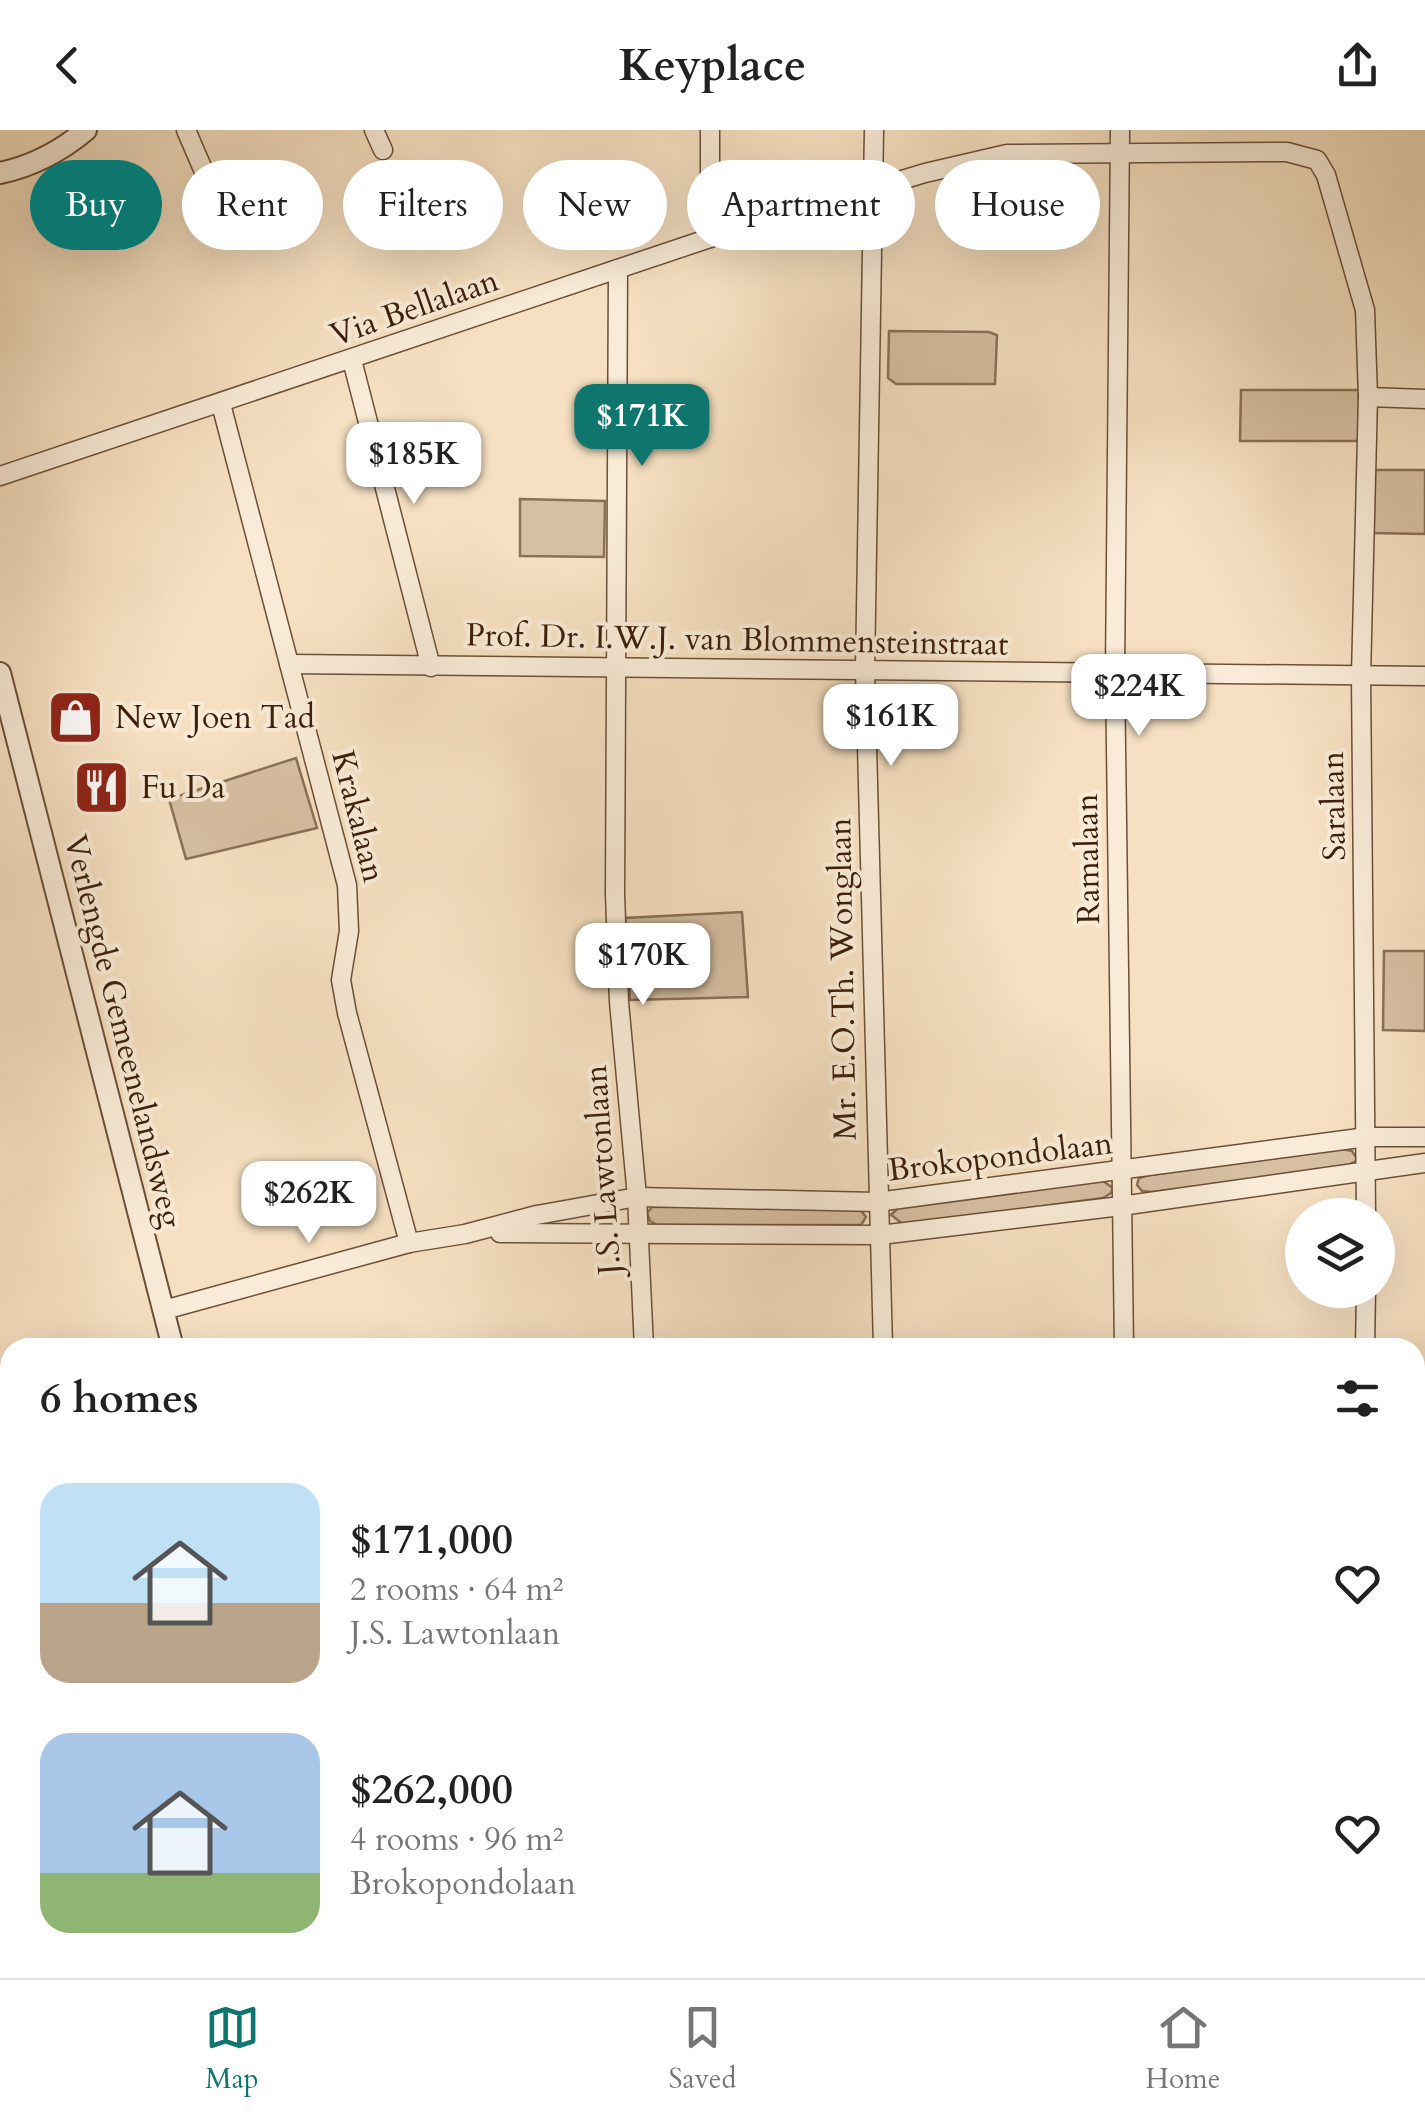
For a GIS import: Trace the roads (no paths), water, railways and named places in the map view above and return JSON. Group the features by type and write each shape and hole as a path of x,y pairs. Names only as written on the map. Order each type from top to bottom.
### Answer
{"street":[{"path":"0,172 18,169 64,148 86,130"},
{"path":"186,130 199,160"},
{"path":"374,130 382,150"},
{"path":"710,130 710,160"},
{"name":"Mr. E.O.Th. Wonglaan","path":"874,130 874,160"},
{"name":"Ramalaan","path":"1120,130 1115,672 1124,1338"},
{"name":"Via Bellalaan","path":"915,176 1007,154 1287,152 1317,160 1331,192 1365,310 1368,397"},
{"name":"Via Bellalaan","path":"0,476 687,246"},
{"name":"Mr. E.O.Th. Wonglaan","path":"872,250 866,671 877,1202 884,1338"},
{"name":"J.S. Lawtonlaan","path":"618,269 614,894 643,1338"},
{"path":"352,360 431,666"},
{"path":"1368,397 1425,399"},
{"name":"Saralaan","path":"1366,1198 1361,676 1368,397"},
{"name":"Krakalaan","path":"222,404 347,885 349,931 341,980 346,1013 408,1243"},
{"name":"Prof. Dr. I.W.J. van Blommensteinstraat","path":"290,664 1425,676"},
{"name":"Verlengde Gemeenelandsweg","path":"0,672 171,1338"},
{"name":"Brokopondolaan","path":"164,1310 408,1243 637,1197 877,1202 1367,1138 1425,1136"},
{"name":"Brokopondolaan","path":"465,1234 880,1234 1121,1206 1425,1163"},
{"path":"1365,1338 1366,1308"}],"place":[{"name":"New Joen Tad","path":"76,717"},
{"name":"Fu Da","path":"102,787"}]}
